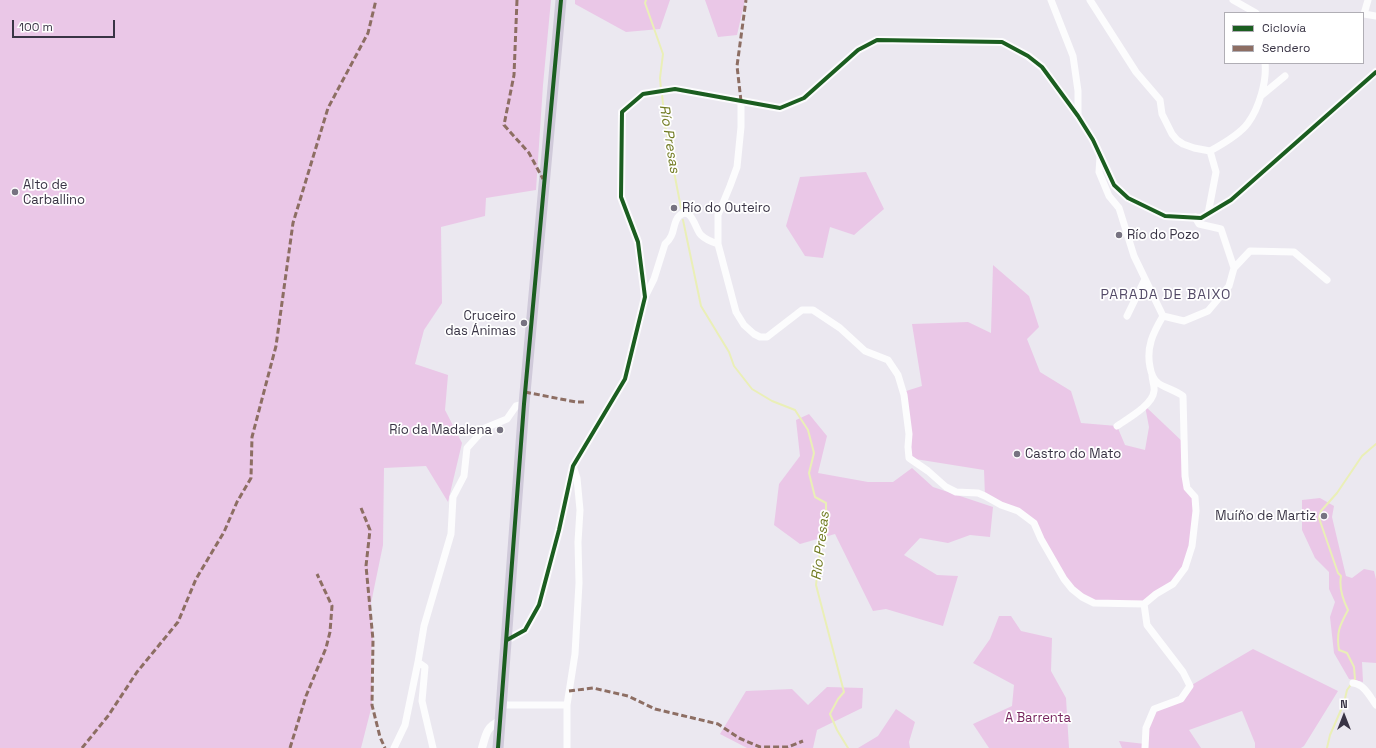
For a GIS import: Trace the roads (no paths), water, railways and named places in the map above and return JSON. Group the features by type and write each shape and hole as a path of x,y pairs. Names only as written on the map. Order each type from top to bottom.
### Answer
{"main road":[{"path":"497,741 497,723 501,705 507,640 524,404 561,0"}],"street":[{"path":"1051,0 1073,56 1078,91 1078,116"},
{"path":"1090,0 1136,72 1160,100 1162,114 1174,137 1183,144 1210,152 1248,123 1262,94 1265,64"},
{"path":"1233,0 1254,12"},
{"path":"1368,0 1364,14 1376,16"},
{"path":"645,297 638,242 621,197 622,112 644,94 675,89 780,108 804,98 858,50 877,40 1002,42 1028,56 1042,67 1078,116 1093,140 1114,185 1128,198 1165,216 1201,218 1231,200 1376,72"},
{"path":"1262,94 1285,76"},
{"path":"741,101 741,127 737,167 718,215 718,244 736,312 744,325 754,334 760,337 766,336 802,310 814,310 840,328 865,351 888,360 898,375 904,395 909,434 909,458 928,471 946,488 956,492 978,493 1001,505 1018,511 1034,524 1064,579 1072,589 1082,597 1094,603 1144,604 1156,594 1173,584 1185,568 1192,546 1196,511 1195,497 1187,488 1185,476 1183,396 1158,383 1152,375"},
{"path":"1208,214 1216,172 1210,152"},
{"path":"1100,157 1099,172 1109,196 1119,208 1134,256 1163,316"},
{"path":"507,640 525,630 539,605 559,530 573,466 625,379 645,297 654,279 665,244 672,236 678,217 681,214 685,214 692,217 700,234 708,240 718,244"},
{"path":"1195,217 1200,224 1220,229 1234,268"},
{"path":"1163,316 1184,321 1208,311 1229,286 1234,268 1250,251 1294,252 1327,280"},
{"path":"1127,316 1145,279"},
{"path":"1117,426 1149,402 1154,392 1148,357 1149,343 1163,316"},
{"path":"394,748 405,725 424,626 451,534 453,497 464,476 467,448 485,428 507,419 516,406 524,404"},
{"path":"567,748 567,705 575,654 579,583 578,542 580,510 577,478 573,466"},
{"path":"1144,604 1147,625 1183,672 1190,686 1181,699 1154,709 1146,728 1145,748"},
{"path":"418,662 425,667 422,701 433,748"},
{"path":"1353,683 1358,684 1363,688 1376,705"},
{"path":"501,705 567,705"},
{"path":"483,746 486,734 490,728 497,723"},
{"path":"483,746 488,740 497,741"}],"waterway":[{"name":"Río Presas","path":"646,0 645,3 663,54 660,78 661,90"},
{"name":"Río Presas","path":"662,94 665,125 681,208"},
{"name":"Río Presas","path":"683,220 701,306 729,352 734,366 752,389 772,401 795,410 808,430 814,453 809,473 815,497 826,503 826,525 819,559 816,585 844,692 838,699 830,714 837,730 848,748"},
{"path":"1327,748 1330,735 1344,703 1347,690 1355,679 1354,667 1347,653 1339,650 1339,629 1348,610 1342,593 1341,576 1338,573 1319,518 1321,511 1337,493 1362,456 1376,444"}],"place":[{"name":"Alto de Carballino","path":"15,192"},
{"name":"Río do Outeiro","path":"674,208"},
{"name":"Río do Pozo","path":"1119,235"},
{"name":"Cruceiro das Ánimas","path":"524,323"},
{"name":"Río da Madalena","path":"500,430"},
{"name":"Castro do Mato","path":"1017,454"},
{"name":"Muíño de Martiz","path":"1324,516"}],"district":[{"name":"PARADA DE BAIXO","path":"1166,295"}],"park label":[{"name":"A Barrenta","path":"1038,718"}]}
